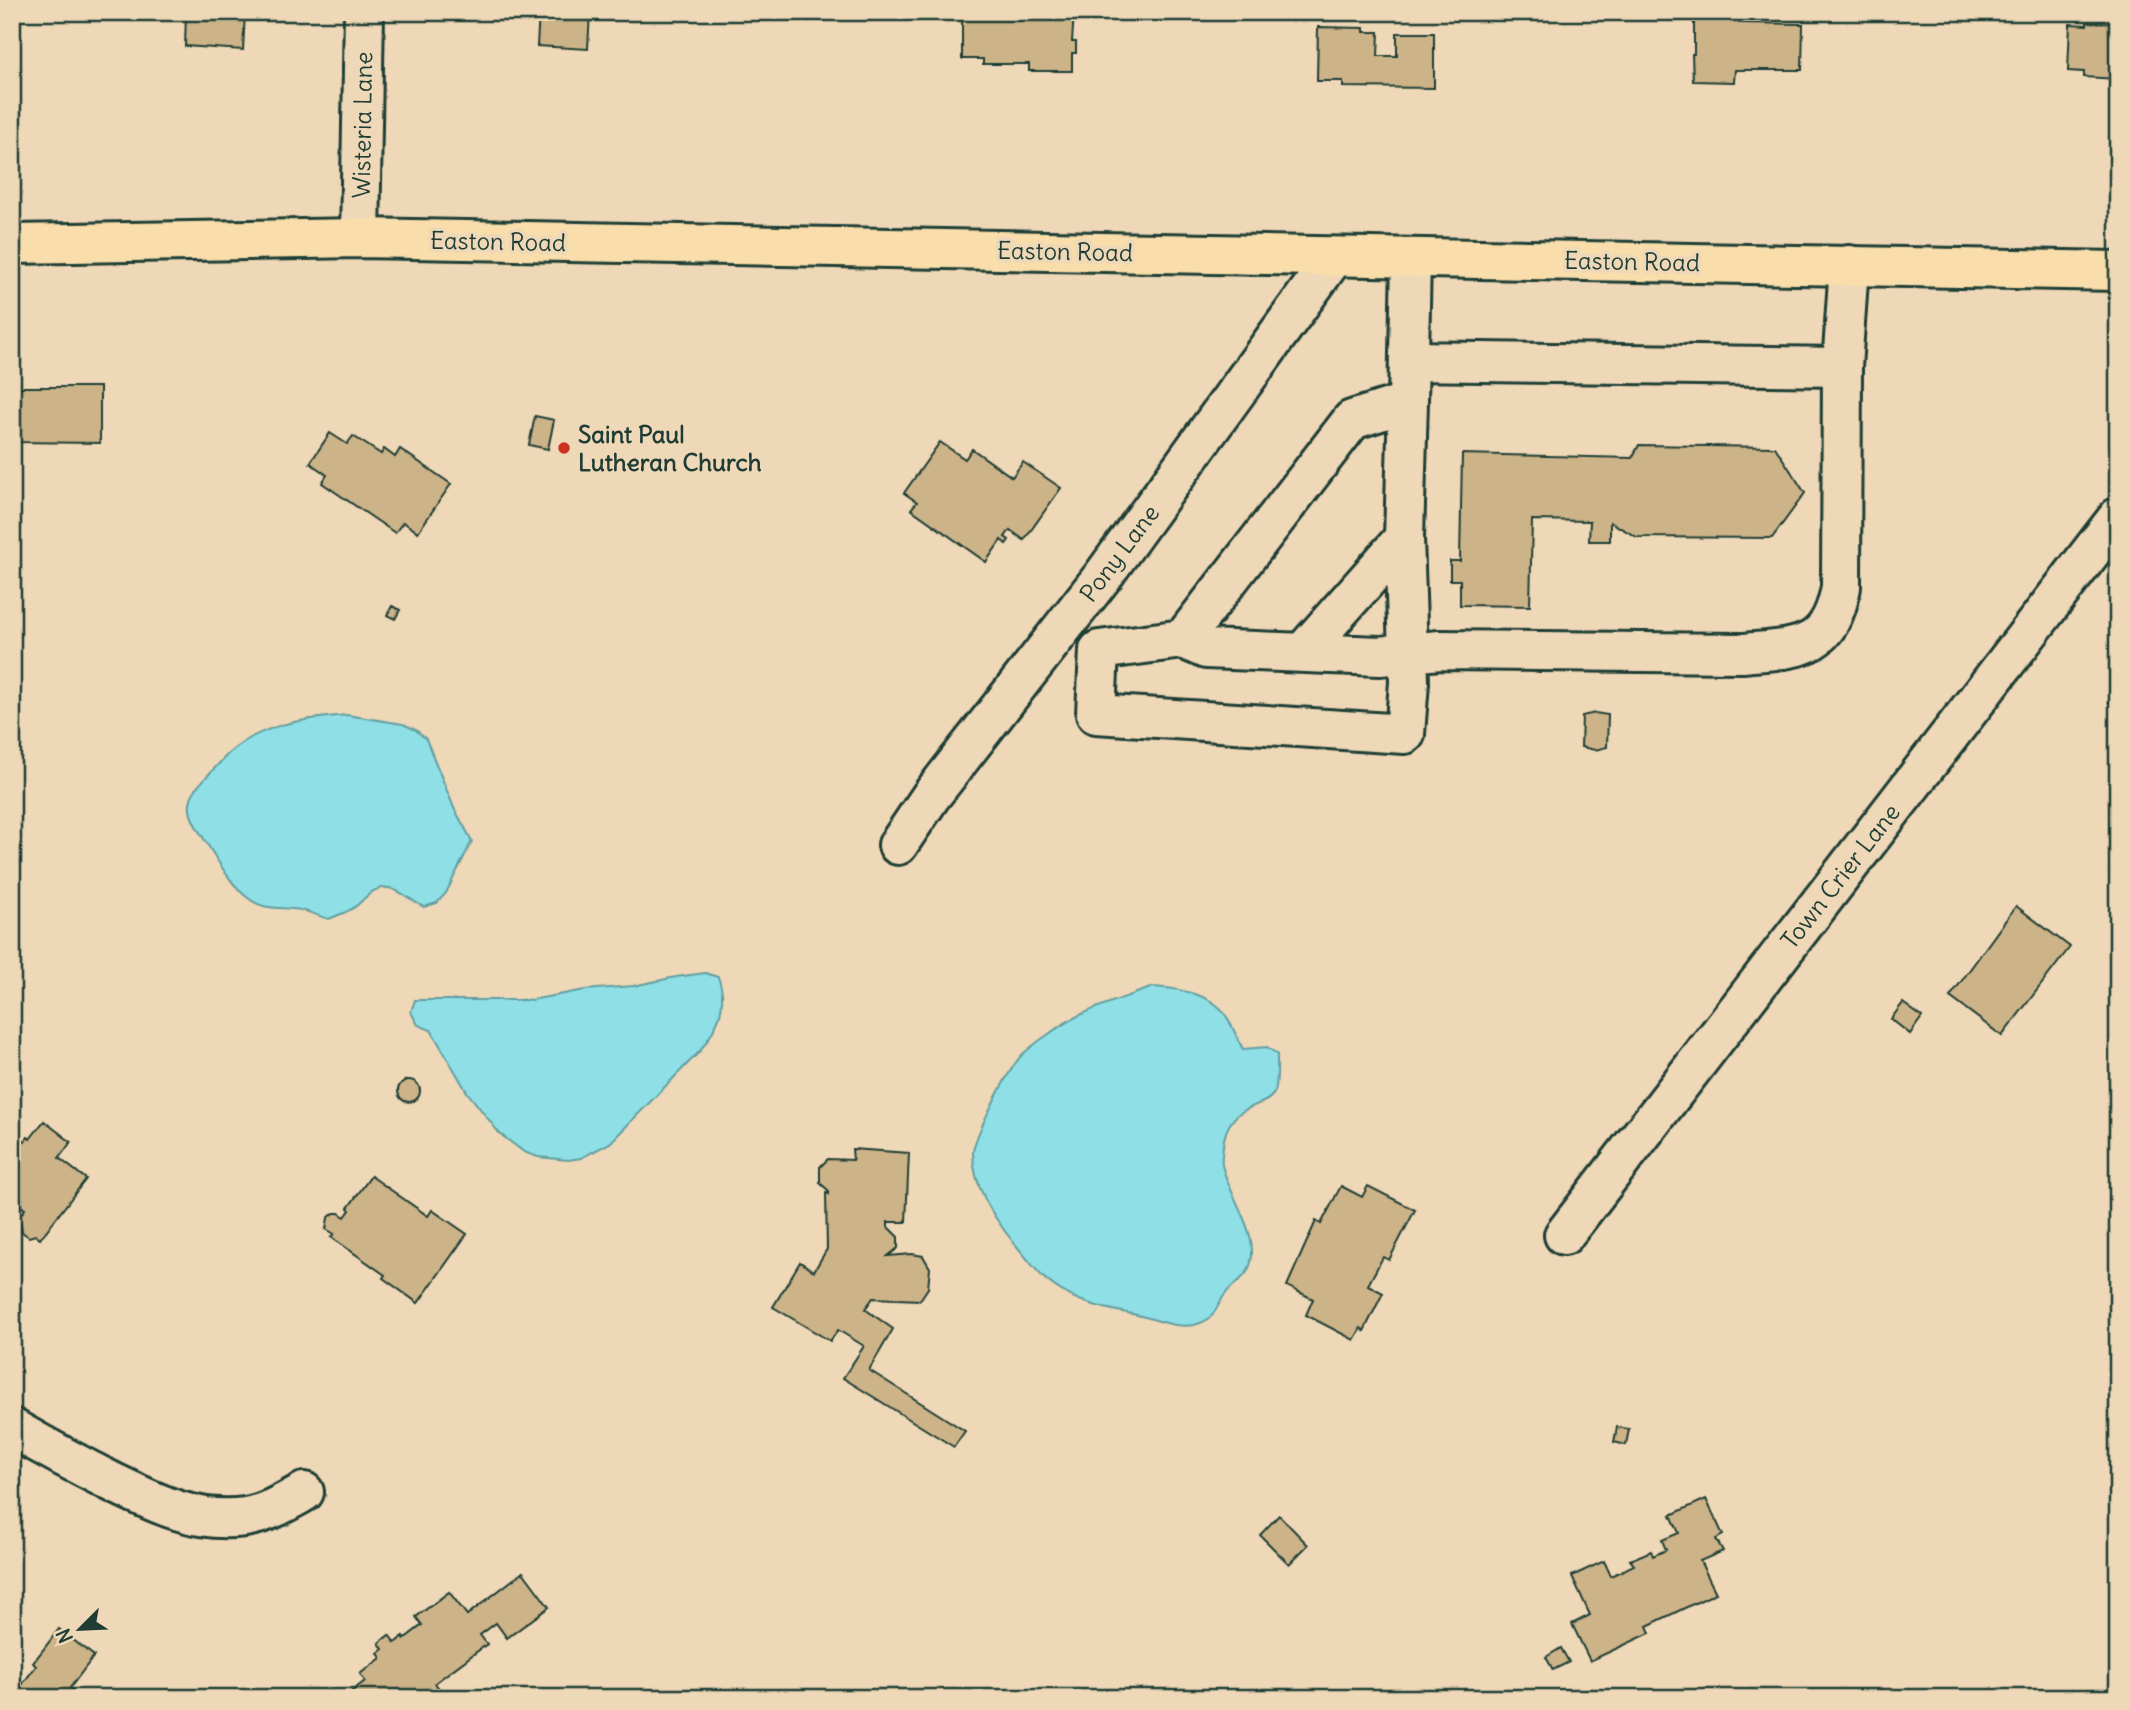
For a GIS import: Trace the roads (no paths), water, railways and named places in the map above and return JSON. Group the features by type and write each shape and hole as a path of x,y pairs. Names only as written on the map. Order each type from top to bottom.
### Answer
{"main road":[{"name":"Easton Road","path":"12,244 360,238 2118,271"}],"street":[{"name":"Wisteria Lane","path":"360,238 364,12"},
{"name":"Pony Lane","path":"898,845 931,796 1103,576 1334,257"},
{"path":"1411,258 1404,538 1408,653 1409,682 1405,734 1096,714 1099,650 1183,639 1206,649 1380,656 1408,653 1440,650 1742,653 1788,649 1806,644 1831,622 1841,587 1842,367 1849,265"},
{"path":"1410,361 1842,367"},
{"path":"1183,639 1352,420 1408,402"},
{"name":"Town Crier Lane","path":"1572,1224 2118,517"},
{"path":"1304,651 1404,538"},
{"path":"12,1428 69,1461 173,1511 208,1519 246,1517 279,1506 304,1492"}],"water":[{"path":"347,715 403,724 426,739 454,808 472,841 446,893 437,903 424,907 389,888 374,891 352,909 329,919 297,909 255,903 232,881 196,826 190,809 192,795 228,754 255,735 284,724"},
{"path":"705,973 718,977 722,1007 712,1034 700,1051 610,1143 581,1158 568,1160 538,1157 524,1152 500,1134 467,1092 431,1030 418,1025 411,1012 415,1000 531,1000"},
{"path":"1153,987 1180,990 1207,999 1225,1013 1243,1049 1267,1047 1277,1054 1275,1091 1271,1097 1235,1118 1224,1139 1222,1165 1249,1231 1252,1245 1248,1270 1226,1293 1207,1320 1186,1326 1097,1306 1055,1287 1037,1271 999,1223 981,1190 974,1166 973,1153 979,1133 1002,1086 1022,1055 1074,1018"}],"place":[{"name":"Saint Paul Lutheran Church","path":"564,448"}]}
